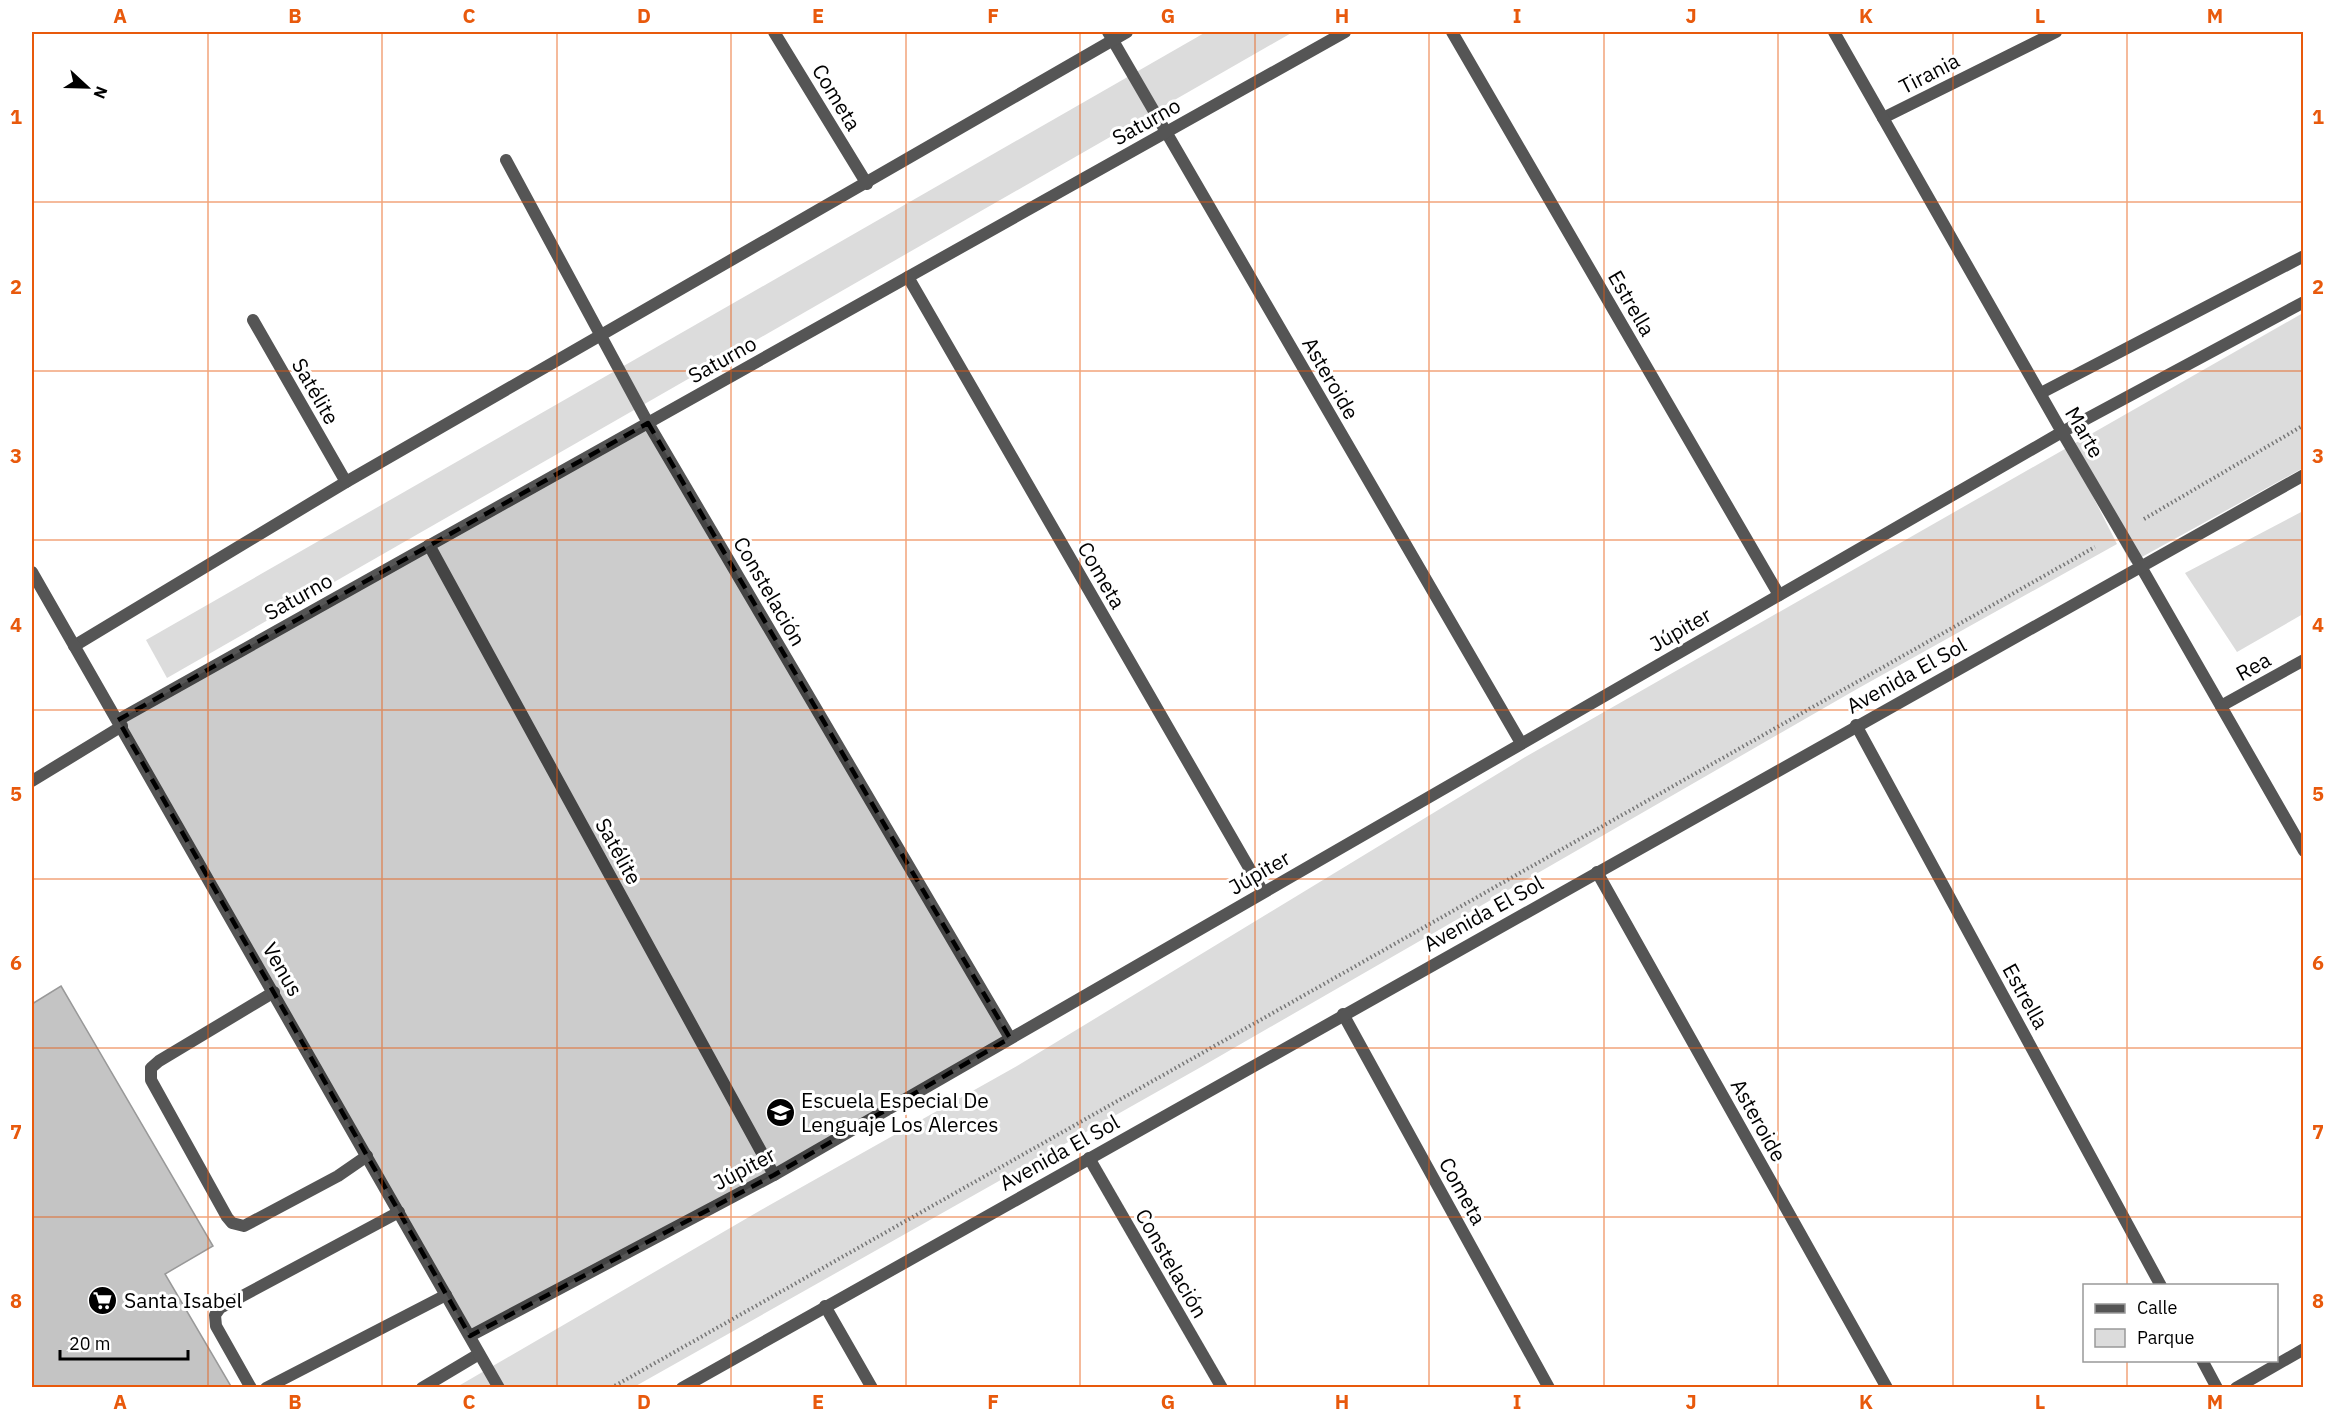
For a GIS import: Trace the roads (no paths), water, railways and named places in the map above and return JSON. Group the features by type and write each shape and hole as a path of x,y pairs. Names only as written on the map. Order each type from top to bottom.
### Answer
{"street":[{"name":"Cometa","path":"774,32 867,184"},
{"path":"74,645 346,482 867,184 1110,36 1127,32"},
{"name":"Saturno","path":"32,781 120,723 429,545 1345,32"},
{"name":"Estrella","path":"1452,32 1779,595"},
{"name":"Marte","path":"1834,32 2304,851"},
{"name":"Tirania","path":"1883,118 2056,32"},
{"name":"Asteroide","path":"1110,36 1521,743"},
{"name":"Constelación","path":"506,160 648,423 1010,1038"},
{"path":"2041,393 2304,256"},
{"name":"Cometa","path":"908,277 1263,892"},
{"path":"2062,432 2304,302"},
{"name":"Satélite","path":"253,320 346,482"},
{"name":"Júpiter","path":"470,1336 774,1175 2062,432"},
{"name":"Avenida El Sol","path":"682,1388 2140,565 2304,475"},
{"name":"Satélite","path":"429,545 774,1175"},
{"name":"Venus","path":"32,572 499,1388"},
{"name":"Rea","path":"2221,706 2304,660"},
{"name":"Estrella","path":"1856,725 2160,1284"},
{"name":"Asteroide","path":"1596,872 1887,1388"},
{"path":"274,992 159,1060 151,1068 151,1080 227,1217 232,1223 244,1226 338,1176 367,1156"},
{"name":"Cometa","path":"1343,1014 1549,1388"},
{"name":"Constelación","path":"1089,1158 1222,1388"},
{"path":"251,1388 216,1326 215,1315 220,1308 399,1212"},
{"path":"266,1388 446,1294"},
{"path":"825,1306 872,1388"},
{"path":"2236,1388 2304,1349"},
{"path":"422,1388 479,1354"},
{"path":"2203,1362 2217,1388"}],"place":[{"name":"Escuela Especial De Lenguaje Los Alerces","path":"780,1112"},
{"name":"Santa Isabel","path":"103,1300"}]}
